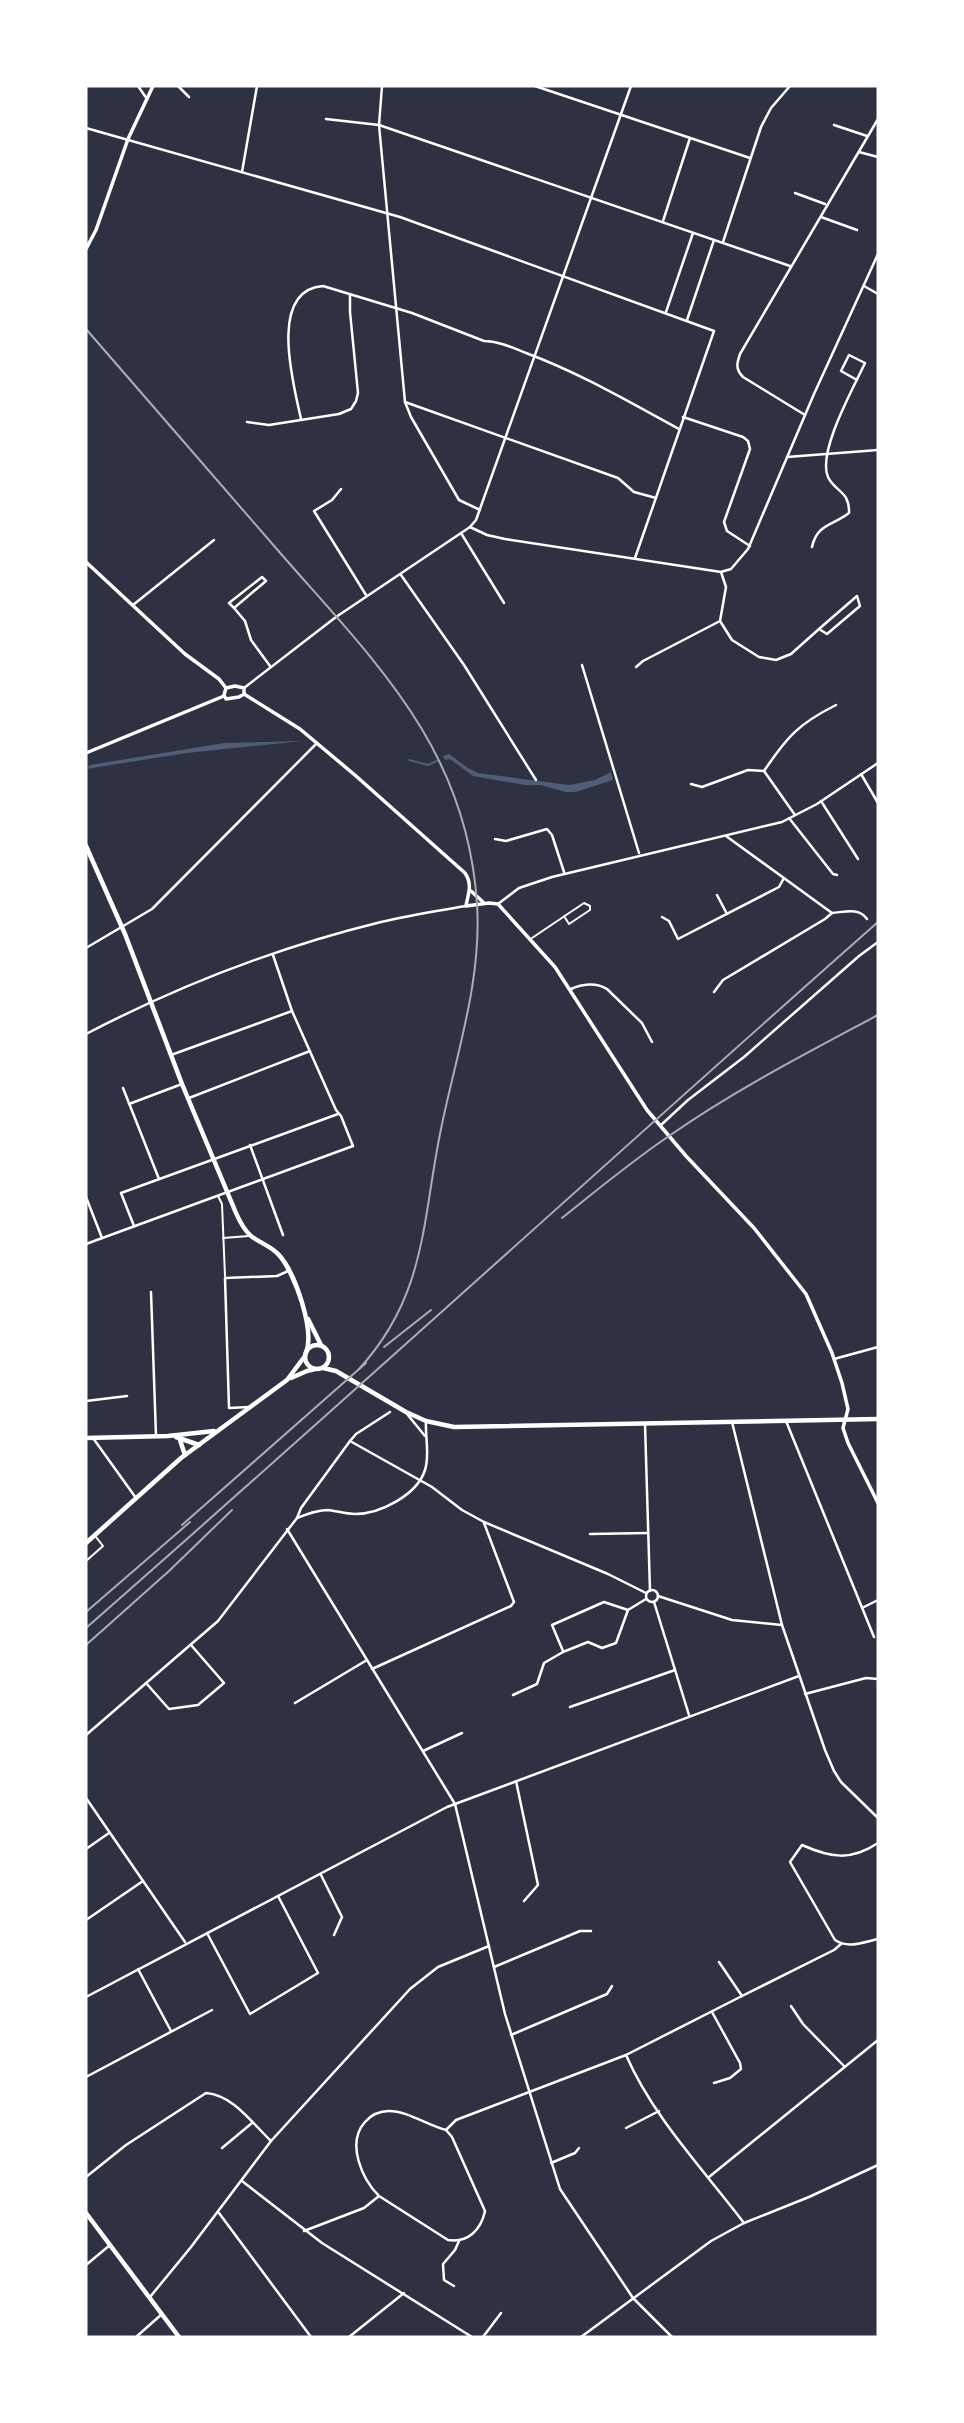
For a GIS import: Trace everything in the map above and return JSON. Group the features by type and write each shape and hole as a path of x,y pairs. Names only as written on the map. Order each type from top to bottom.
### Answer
{"main road":[{"path":"86,846 122,928 182,1084 243,1228 276,1252 288,1271 306,1314 336,1371"},
{"path":"306,1314 310,1339 307,1363 316,1369"},
{"path":"287,1380 312,1346 322,1346"},
{"path":"323,1368 329,1360"},
{"path":"86,1543 199,1445 287,1380 316,1369 336,1371 406,1412 426,1421 454,1427 878,1419"},
{"path":"86,1438 168,1436 219,1430"},
{"path":"168,1436 199,1445"},
{"path":"180,1438 186,1455"},
{"path":"86,2213 179,2337"}],"street":[{"path":"138,86 147,99"},
{"path":"86,249 96,230 128,139 153,86"},
{"path":"178,86 189,97"},
{"path":"242,172 257,86"},
{"path":"382,86 379,125 405,402 459,500 480,510"},
{"path":"535,86 750,158"},
{"path":"244,694 244,688 270,666 366,596 470,527 480,510 631,86"},
{"path":"723,242 761,127 771,108 790,86"},
{"path":"326,119 379,125 790,266"},
{"path":"805,415 743,377 738,372 737,365 740,354 790,266 878,119"},
{"path":"834,125 867,136"},
{"path":"86,128 388,214 715,331 635,558"},
{"path":"663,222 690,138"},
{"path":"859,152 878,157"},
{"path":"795,193 826,205"},
{"path":"819,217 857,230"},
{"path":"666,312 693,232"},
{"path":"687,320 714,239"},
{"path":"470,527 505,539 721,572 731,569 750,546 805,415 878,254"},
{"path":"301,419 291,379 289,328 300,298 314,286 330,287 438,322 444,327 474,338 492,341 535,356 579,374 680,429"},
{"path":"864,286 878,294"},
{"path":"247,422 269,425 345,413 356,401 358,393 350,295"},
{"path":"812,547 814,535 849,513 849,503 828,477 828,454 831,436 865,363 849,355 841,371 857,380"},
{"path":"405,402 618,478 634,492 656,499"},
{"path":"683,417 748,441 750,449 724,522 727,531 750,546"},
{"path":"787,457 878,450"},
{"path":"341,489 332,500 314,511 366,596"},
{"path":"461,533 504,603"},
{"path":"133,605 214,540"},
{"path":"86,562 185,654 219,679 226,688"},
{"path":"721,572 726,587 720,621 732,640 759,657 776,660 791,654 819,629 857,596 860,606 827,634 819,629"},
{"path":"401,575 464,665 536,780"},
{"path":"234,608 265,581 262,577 229,603 245,621 251,640 270,666"},
{"path":"636,667 720,621"},
{"path":"582,666 640,855"},
{"path":"226,688 244,688"},
{"path":"224,696 226,688"},
{"path":"224,696 229,699 244,694"},
{"path":"244,694 300,729 465,873 470,889 466,906"},
{"path":"86,753 224,696"},
{"path":"764,771 788,736 816,715 836,705"},
{"path":"86,948 152,909 317,743"},
{"path":"498,904 519,888 565,873 763,827 789,818 821,801 878,763"},
{"path":"691,784 702,787 748,770 764,771"},
{"path":"764,771 795,815"},
{"path":"861,774 878,803"},
{"path":"821,801 858,859"},
{"path":"789,818 832,874 837,875"},
{"path":"495,839 506,841 547,829 552,835 565,873"},
{"path":"726,836 832,913"},
{"path":"662,917 669,921 678,939 779,887 784,878"},
{"path":"470,889 477,899 485,903"},
{"path":"717,895 727,914"},
{"path":"86,1034 151,1002 273,955 381,922 485,903 498,904 531,938 571,989 639,1100 754,1228 806,1294 834,1359 848,1409 843,1428 848,1443 878,1503"},
{"path":"531,938 564,916 584,903 590,906 590,910 569,924 564,916"},
{"path":"714,992 723,980 832,913 856,910 863,913 867,919"},
{"path":"660,1126 878,942"},
{"path":"86,1244 353,1146 292,1011 273,955"},
{"path":"571,989 578,985 601,985 642,1023 652,1042"},
{"path":"171,1055 292,1011"},
{"path":"188,1098 310,1051"},
{"path":"129,1104 182,1084"},
{"path":"123,1088 159,1179"},
{"path":"134,1226 121,1193 339,1113"},
{"path":"250,1145 283,1235"},
{"path":"218,1195 222,1205 229,1408 252,1407"},
{"path":"86,1197 102,1238"},
{"path":"222,1238 251,1236"},
{"path":"225,1278 277,1276 288,1271"},
{"path":"151,1292 156,1436"},
{"path":"834,1359 878,1347"},
{"path":"86,1401 127,1396"},
{"path":"86,1735 222,1616 297,1518 301,1508 350,1441 356,1434 390,1412"},
{"path":"406,1412 425,1436"},
{"path":"297,1518 314,1511 328,1510 358,1514 379,1509 407,1493 420,1481 427,1458 426,1421"},
{"path":"786,1421 874,1637"},
{"path":"732,1422 782,1625 805,1694 834,1771 841,1782 878,1818"},
{"path":"513,1695 537,1684 544,1663 563,1652 588,1642 602,1648 617,1643 628,1610 646,1599 648,1533 645,1424"},
{"path":"93,1438 136,1499"},
{"path":"350,1441 432,1487 462,1510 484,1522 648,1592 656,1592 658,1596 732,1620 782,1625"},
{"path":"372,1669 511,1606 514,1602 484,1522"},
{"path":"287,1529 455,1804 512,2035 559,2189 633,2298 672,2337"},
{"path":"590,1534 648,1533"},
{"path":"86,1561 103,1546 95,1535"},
{"path":"654,1602 658,1596"},
{"path":"646,1599 654,1602"},
{"path":"862,1608 878,1600"},
{"path":"563,1652 552,1625 604,1602 628,1610"},
{"path":"654,1602 689,1715"},
{"path":"146,1683 169,1709 198,1705 223,1683 191,1644"},
{"path":"295,1703 366,1660"},
{"path":"570,1707 674,1670"},
{"path":"86,1995 455,1804 799,1676"},
{"path":"805,1694 866,1678 878,1679"},
{"path":"423,1751 462,1733"},
{"path":"516,1781 538,1885 524,1901"},
{"path":"86,1798 186,1943"},
{"path":"86,1849 110,1833"},
{"path":"878,1843 864,1853 845,1856 818,1852 802,1845 790,1861 835,1940 851,1945 878,1940"},
{"path":"320,1874 342,1917 334,1935"},
{"path":"86,1920 143,1881"},
{"path":"207,1933 250,2014 318,1973 278,1896"},
{"path":"494,1967 580,1931 592,1931"},
{"path":"446,2130 456,2120 626,2055 834,1950 841,1944"},
{"path":"149,2298 271,2141 411,1989 438,1967 489,1946"},
{"path":"719,1962 742,1996"},
{"path":"138,1969 171,2031"},
{"path":"512,2035 607,1994 612,1986"},
{"path":"791,2006 803,2024 844,2066"},
{"path":"86,2077 212,2010"},
{"path":"711,2012 741,2069 730,2078 714,2083"},
{"path":"709,2177 878,2040"},
{"path":"626,2055 659,2111 744,2223"},
{"path":"86,2177 125,2145 206,2093 218,2094 228,2099 271,2141"},
{"path":"381,2111 400,2112 446,2130 452,2137 485,2211 479,2227 466,2239 459,2241 448,2240 371,2189 356,2149 355,2138 367,2119 381,2111"},
{"path":"626,2127 659,2111"},
{"path":"222,2148 252,2123"},
{"path":"551,2163 575,2153 579,2148"},
{"path":"581,2337 712,2241 744,2223 878,2165"},
{"path":"242,2181 304,2231 472,2337"},
{"path":"304,2231 365,2208 379,2196"},
{"path":"218,2212 310,2337"},
{"path":"454,2286 444,2280 443,2264 459,2241"},
{"path":"86,2265 110,2245"},
{"path":"349,2337 404,2293"},
{"path":"483,2337 501,2312"},
{"path":"136,2337 162,2314"},
{"path":"662,2337 666,2332"}],"water":[{"path":"303,741 187,753 86,769 90,765 224,743"},
{"path":"449,754 478,773 569,785 595,780 611,772 613,780 576,792 566,792 540,785 473,776 450,759 445,760 443,756"}],"waterway":[{"path":"409,760 428,765 437,761"}],"railway":[{"path":"86,329 346,628 409,708 434,751 455,797 469,848 477,904 476,961 441,1129 425,1225 410,1285 398,1313 359,1369"},
{"path":"86,1628 878,922"},
{"path":"562,1218 642,1155 694,1119 772,1072 878,1015"},
{"path":"384,1347 431,1310"},
{"path":"182,1525 366,1363"},
{"path":"86,1645 232,1510"},
{"path":"86,1612 190,1522"}]}
